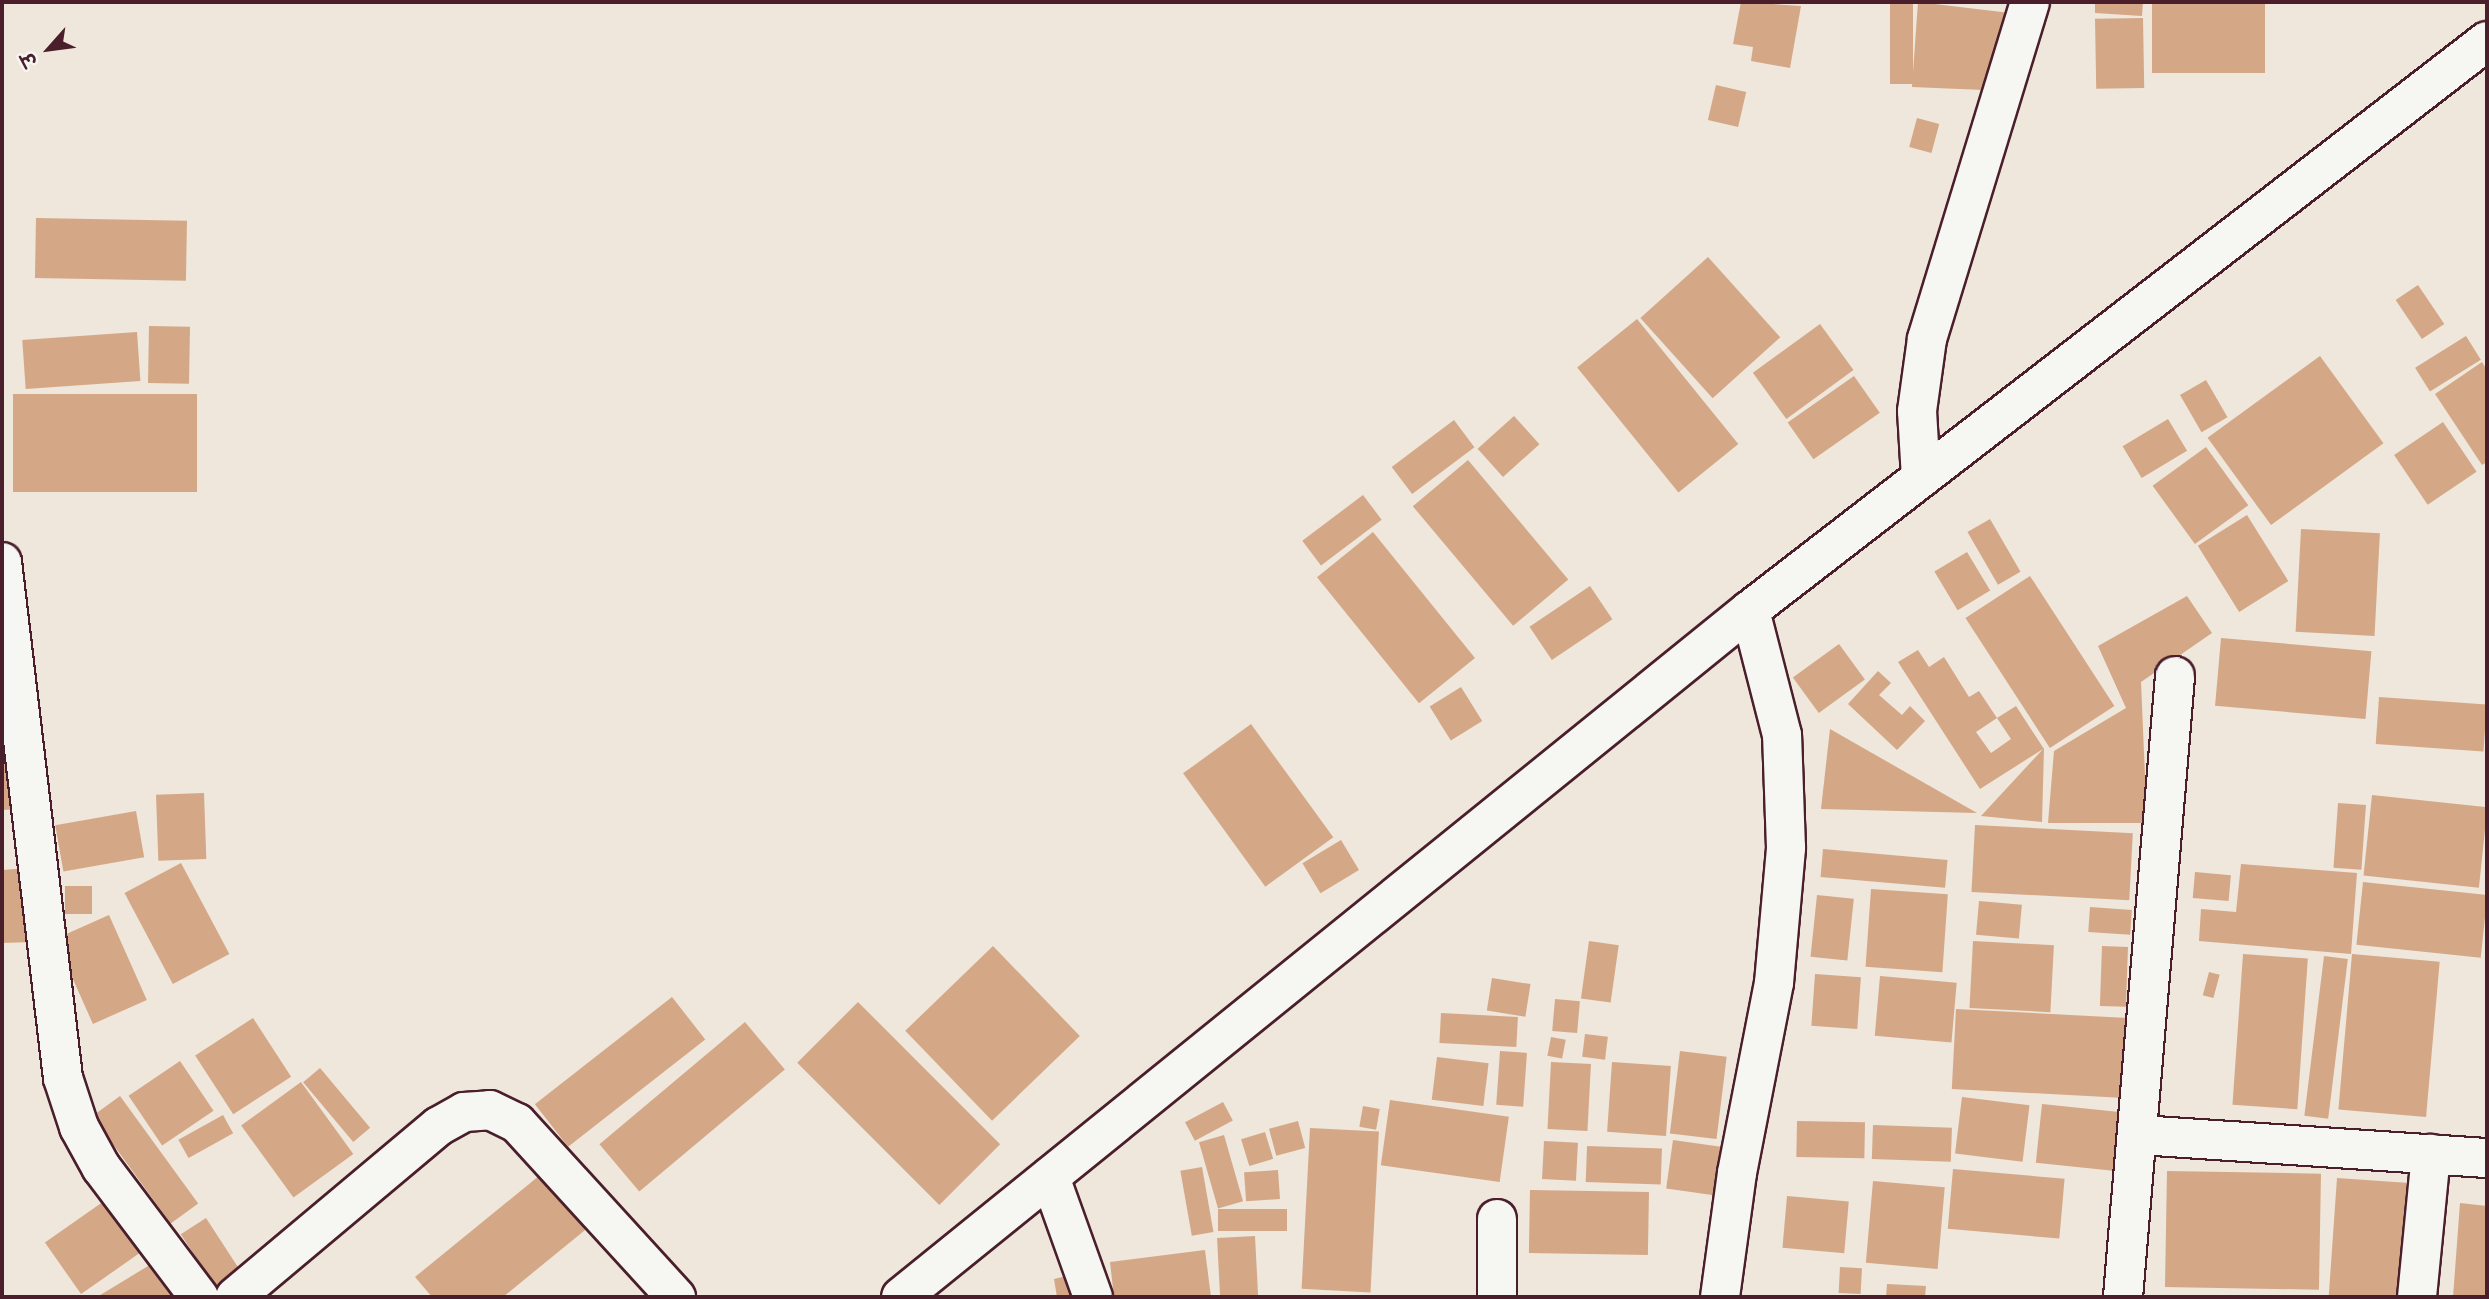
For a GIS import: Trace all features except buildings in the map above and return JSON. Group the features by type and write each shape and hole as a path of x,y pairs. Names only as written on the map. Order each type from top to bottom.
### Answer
{"street":[{"path":"1921,478 1917,411 1927,339 2030,2"},
{"path":"901,1297 1750,610 2487,41"},
{"path":"2,562 63,1078 79,1127 101,1167 199,1297"},
{"path":"1720,1297 1737,1173 1774,983 1786,848 1782,734 1750,610"},
{"path":"2123,1297 2140,1135 2175,676"},
{"path":"235,1297 439,1126 464,1112 490,1110 517,1123 676,1297"},
{"path":"2140,1135 2487,1158"},
{"path":"2417,1297 2431,1154"},
{"path":"1050,1177 1093,1297"},
{"path":"1497,1219 1497,1297"}]}
